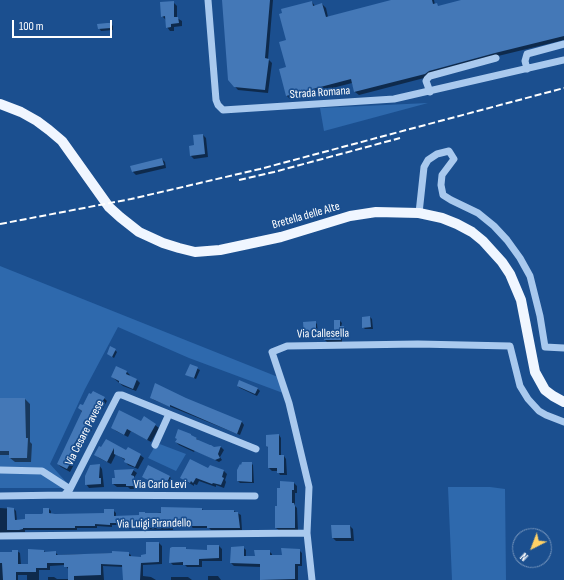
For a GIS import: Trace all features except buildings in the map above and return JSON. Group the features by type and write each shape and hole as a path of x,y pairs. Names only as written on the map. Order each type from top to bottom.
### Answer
{"main road":[{"name":"Bretella delle Alte","path":"0,104 21,112 49,130 62,141 109,206 139,232 163,243 195,252 220,250 281,237 350,216 376,212 419,213 442,218 457,224 472,232 494,252 510,274 521,300 535,372 545,390 564,402"}],"street":[{"name":"Strada Romana","path":"208,0 216,100 218,105 223,110 394,99 430,92 564,60"},
{"path":"527,69 525,61 527,54 564,44"},
{"path":"430,92 426,81 430,76 496,58"},
{"path":"419,213 424,167 428,160 436,154 449,152 454,159 442,175 441,185 444,195 478,213 507,240 516,251 528,271 540,316 545,348 564,348"},
{"name":"Via Callesella","path":"312,580 307,533 309,487 289,403 272,352 278,348 287,346 363,344 510,346 520,386 528,399 539,411 564,422"},
{"name":"Via Cesare Pavese","path":"70,489 118,395 122,395 256,449"},
{"path":"155,445 169,414"},
{"path":"0,470 42,471 70,489 64,495"},
{"name":"Via Carlo Levi","path":"0,496 255,496"},
{"name":"Via Luigi Pirandello","path":"0,536 307,533"}],"shaded area":[{"path":"428,103 324,131 320,108"},
{"path":"0,266 278,377 283,393 189,358 118,327 85,389 50,464 67,483 63,488 0,488"},
{"path":"157,443 186,454 176,471 148,458"},
{"path":"448,487 490,487 505,489 506,580 452,580"}],"railway":[{"path":"0,224 131,199 260,169 564,88"},
{"path":"239,180 400,138"}]}
